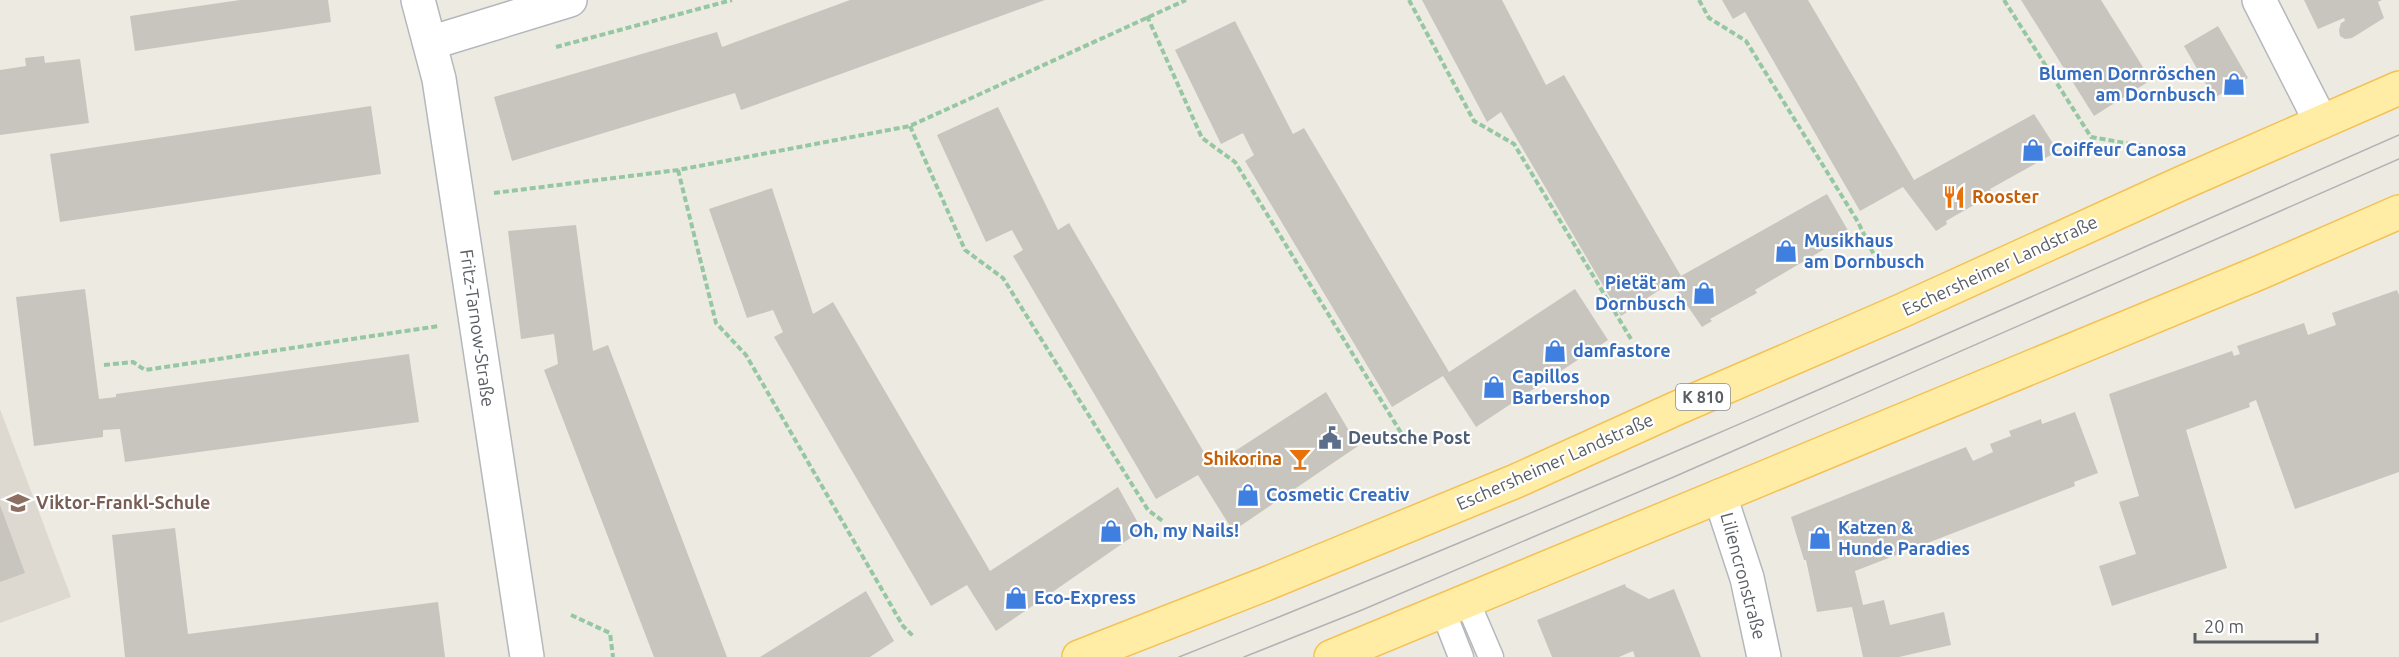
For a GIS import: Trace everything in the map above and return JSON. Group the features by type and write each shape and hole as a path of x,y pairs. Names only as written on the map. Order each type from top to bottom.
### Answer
{"main road":[{"name":"Eschersheimer Landstraße","path":"1079,657 1268,583 1516,481 2399,88"},
{"path":"1331,657 2399,213"}],"street":[{"name":"Fritz-Tarnow-Straße","path":"418,0 439,79 527,657"},
{"path":"430,44 570,0"},
{"path":"2239,0 2265,13 2321,122"},
{"name":"Liliencronstraße","path":"1720,496 1747,578 1764,657"}],"lane":[{"path":"1455,606 1461,657"},
{"path":"1455,606 1491,657"}],"path":[{"path":"547,49 732,0"},
{"path":"485,195 678,170 910,126 1186,0"},
{"path":"1409,0 1474,121 1514,144 1631,339"},
{"path":"1699,0 1709,18 1746,41 1858,222 1877,261"},
{"path":"2004,0 2091,136 2142,146"},
{"path":"1147,16 1202,138 1235,162 1403,436"},
{"path":"910,126 964,250 1003,278 1148,510 1164,522"},
{"path":"678,170 716,323 746,355 903,626 914,637"},
{"path":"104,365 133,362 145,370 476,320"},
{"path":"571,615 610,633 613,657"}],"shaded area":[{"name":"Viktor-Frankl-Schule","path":"0,409 71,597 0,623"}],"building":[{"path":"240,0 328,0 331,22 135,51 130,16"},
{"path":"850,0 1045,0 741,110 735,93 512,161 494,97 717,32 722,47"},
{"path":"1422,0 1502,0 1546,85 1564,75 1681,276 1827,194 1850,234 1755,290 1757,293 1710,319 1712,321 1702,327 1671,282 1621,316 1501,112 1487,122"},
{"path":"1722,0 1808,0 1914,180 2034,114 2058,151 1990,189 1993,194 1946,221 1947,224 1936,231 1903,187 1860,211 1745,12 1733,19"},
{"path":"2021,0 2101,0 2151,80 2094,116"},
{"path":"2304,0 2382,0 2378,2 2384,18 2352,38 2345,39 2340,36 2339,30 2341,23 2345,21 2344,18 2318,29"},
{"path":"1235,21 1293,134 1304,128 1449,372 1575,289 1608,340 1476,427 1443,376 1392,407 1245,161 1254,155 1243,133 1221,144 1175,50"},
{"path":"2218,26 2248,78 2214,98 2184,46"},
{"path":"44,56 45,63 80,59 89,123 0,135 0,70 26,66 25,58"},
{"path":"371,106 381,174 60,222 50,154"},
{"path":"998,107 1058,230 1069,223 1212,466 1326,392 1358,446 1233,531 1198,475 1156,499 1013,256 1023,250 1012,230 986,242 937,135"},
{"path":"772,188 813,314 833,302 990,571 1118,487 1142,530 996,631 967,585 931,606 774,337 783,332 773,310 747,318 709,209"},
{"path":"576,225 593,351 608,345 727,657 654,657 544,370 558,364 554,334 521,339 508,231"},
{"path":"85,289 99,399 116,397 116,394 409,354 419,422 125,462 120,429 103,430 103,437 34,446 16,297"},
{"path":"2397,290 2399,295 2399,472 2295,509 2256,400 2249,403 2250,407 2186,430 2227,568 2112,606 2099,566 2136,554 2119,502 2139,496 2109,394 2232,351 2234,356 2240,354 2237,346 2304,323 2308,335 2336,325 2332,313"},
{"path":"2075,412 2098,473 2074,482 2075,486 1855,571 1863,605 1884,600 1890,625 1944,612 1951,645 1899,657 1863,657 1852,607 1817,612 1806,560 1804,560 1791,517 1966,447 1973,461 1993,452 1990,444 2011,436 2009,431 2041,419 2042,424"},
{"path":"0,505 25,573 0,582"},
{"path":"175,528 188,634 438,602 445,657 125,657 112,535"},
{"path":"1625,584 1626,587 1649,599 1674,589 1701,657 1635,657 1633,651 1619,657 1552,657 1537,620"},
{"path":"866,591 894,641 870,657 760,657"}],"tram line":[{"path":"1179,657 1639,467 2399,135"},
{"path":"1244,657 1362,610 1676,476 2399,159"}],"place":[{"name":"Blumen Dornröschen am Dornbusch","path":"2234,84"},
{"name":"Coiffeur Canosa","path":"2033,150"},
{"name":"Rooster","path":"1954,197"},
{"name":"Musikhaus am Dornbusch","path":"1786,251"},
{"name":"Pietät am Dornbusch","path":"1704,293"},
{"name":"damfastore","path":"1555,351"},
{"name":"Capillos Barbershop","path":"1494,387"},
{"name":"Deutsche Post","path":"1330,438"},
{"name":"Shikorina","path":"1300,459"},
{"name":"Cosmetic Creativ","path":"1248,495"},
{"name":"Viktor-Frankl-Schule","path":"18,503"},
{"name":"Oh, my Nails!","path":"1111,531"},
{"name":"Katzen & Hunde Paradies","path":"1820,538"},
{"name":"Eco-Express","path":"1016,598"}]}
